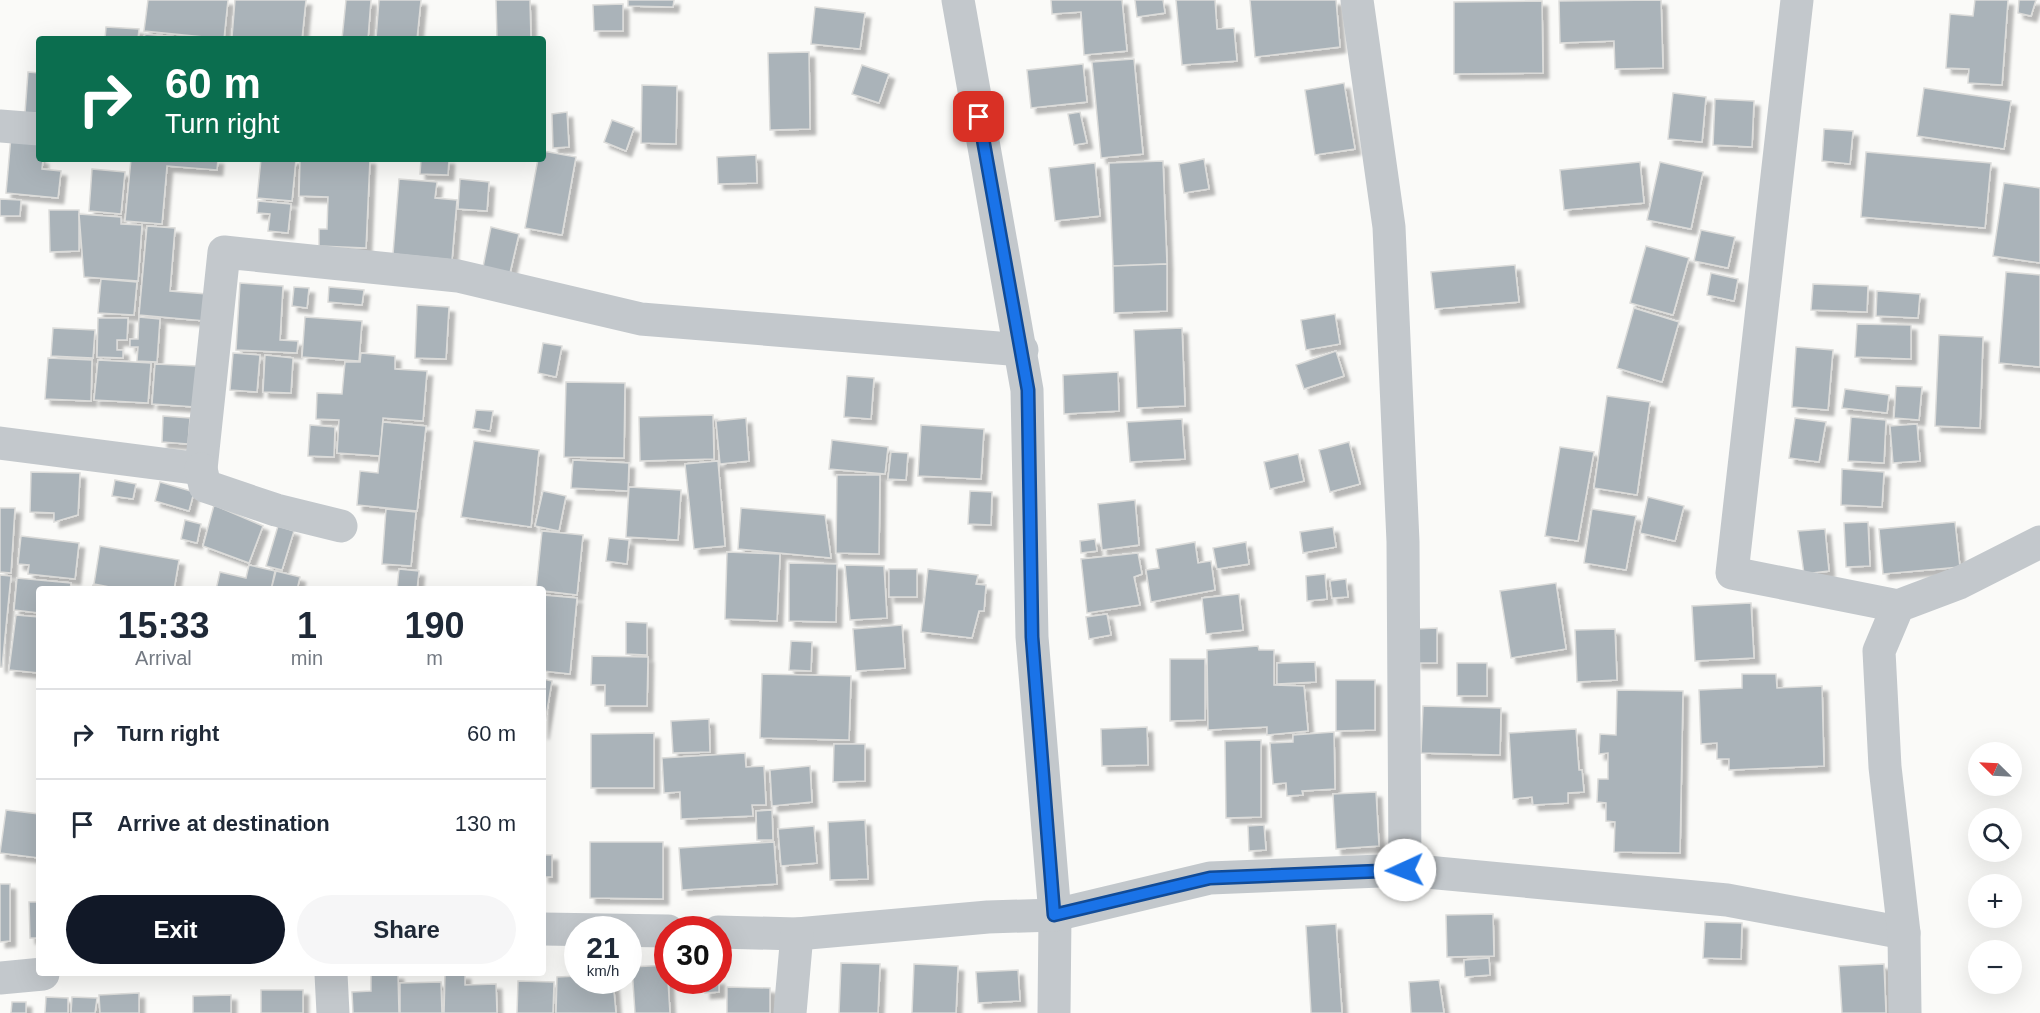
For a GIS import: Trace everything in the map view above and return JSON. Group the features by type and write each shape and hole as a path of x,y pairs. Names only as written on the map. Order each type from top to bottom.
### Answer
{"street":[{"path":"958,0 1028,390 1032,637 1054,915 1054,1013"},
{"path":"1357,0 1389,227 1403,542 1405,870"},
{"path":"1797,0 1732,573 1898,606 1959,583 2040,542"},
{"path":"0,126 36,129"},
{"path":"341,526 276,510 205,486 201,469 224,252 458,276 641,319 1022,350"},
{"path":"0,443 201,469"},
{"path":"1898,606 1879,651 1885,767 1904,933 1905,1013"},
{"path":"732,932 797,934 988,918 1054,915 1210,878 1405,870 1726,900 1904,933"},
{"path":"546,930 654,931"},
{"path":"790,1013 797,934"},
{"path":"0,978 36,975"},
{"path":"331,976 333,1013"}],"building":[{"path":"148,0 228,0 224,36 194,36 144,31"},
{"path":"235,0 306,0 302,36 232,36"},
{"path":"346,0 371,0 368,36 342,36"},
{"path":"379,0 421,0 417,36 376,36"},
{"path":"496,0 530,0 531,36 497,36"},
{"path":"628,0 674,0 673,7 628,6"},
{"path":"1051,0 1122,0 1127,51 1084,55 1081,12 1052,14"},
{"path":"1135,0 1163,0 1165,13 1137,17"},
{"path":"1176,0 1215,0 1217,29 1234,28 1237,61 1182,65"},
{"path":"1250,0 1336,0 1340,47 1255,57"},
{"path":"1661,0 1663,68 1615,69 1614,41 1560,43 1559,1"},
{"path":"1975,0 2008,0 2002,85 1968,83 1969,69 1946,68 1950,14 1973,16"},
{"path":"2019,0 2036,0 2031,16 2018,13"},
{"path":"1542,1 1543,73 1454,74 1454,2"},
{"path":"623,4 623,31 594,31 593,5"},
{"path":"815,7 865,13 860,49 811,44"},
{"path":"106,27 139,29 138,36 105,36"},
{"path":"809,52 810,129 770,130 768,53"},
{"path":"1134,59 1143,154 1101,158 1092,62"},
{"path":"1083,64 1087,102 1031,108 1027,70"},
{"path":"862,65 889,74 879,103 852,94"},
{"path":"28,72 36,73 36,113 25,113"},
{"path":"1344,83 1355,149 1315,155 1305,90"},
{"path":"642,85 677,86 676,144 641,143"},
{"path":"1924,88 2011,101 2004,149 1917,136"},
{"path":"1673,93 1706,97 1702,142 1668,139"},
{"path":"1715,99 1754,101 1752,147 1713,145"},
{"path":"567,112 569,147 553,148 552,114"},
{"path":"1080,112 1087,143 1074,145 1068,114"},
{"path":"612,120 634,128 626,151 604,142"},
{"path":"1824,129 1853,131 1850,164 1822,161"},
{"path":"11,136 36,138 36,162 43,162 42,169 61,171 58,198 6,193"},
{"path":"546,152 576,157 562,235 525,228 537,162 546,162"},
{"path":"1866,152 1991,163 1985,228 1861,217"},
{"path":"756,155 757,183 718,184 717,157"},
{"path":"1204,159 1209,189 1184,193 1179,164"},
{"path":"1163,161 1167,264 1113,266 1109,163"},
{"path":"131,162 218,162 217,170 167,166 162,224 125,221"},
{"path":"261,162 296,162 292,201 257,198"},
{"path":"300,162 370,162 366,248 319,246 319,229 327,229 328,197 299,196"},
{"path":"421,162 449,162 448,175 420,174"},
{"path":"1640,162 1644,203 1564,210 1560,170"},
{"path":"1660,162 1703,172 1691,229 1647,220"},
{"path":"1095,163 1100,216 1055,221 1049,168"},
{"path":"92,169 125,172 121,214 89,211"},
{"path":"399,179 437,182 435,198 457,200 452,260 393,254"},
{"path":"460,179 489,182 487,211 458,209"},
{"path":"2004,183 2040,188 2040,263 1993,256"},
{"path":"0,199 21,200 20,216 0,216"},
{"path":"258,201 291,204 288,233 268,231 270,214 257,213"},
{"path":"49,210 79,210 79,251 50,252"},
{"path":"79,214 121,217 121,224 142,225 138,281 84,277"},
{"path":"147,226 175,228 170,291 207,294 205,321 139,315"},
{"path":"491,227 519,234 510,273 483,267"},
{"path":"1701,230 1735,237 1728,268 1694,261"},
{"path":"1646,246 1689,258 1673,315 1630,303"},
{"path":"1167,264 1167,311 1114,313 1113,266"},
{"path":"1515,265 1519,302 1435,309 1431,272"},
{"path":"2006,272 2040,275 2040,367 1999,363"},
{"path":"1711,273 1738,279 1734,301 1707,295"},
{"path":"101,279 137,282 134,315 98,313"},
{"path":"240,283 283,286 280,340 298,341 297,353 236,350"},
{"path":"1813,284 1868,286 1867,312 1811,310"},
{"path":"294,287 309,288 307,308 292,306"},
{"path":"329,287 364,290 362,305 328,302"},
{"path":"1877,291 1920,294 1918,318 1876,316"},
{"path":"417,305 449,307 446,359 415,358"},
{"path":"1634,308 1679,322 1662,382 1617,368"},
{"path":"1335,314 1340,344 1306,350 1301,320"},
{"path":"139,317 160,319 157,362 137,361 138,347 130,347 130,339 138,339"},
{"path":"305,317 362,321 359,361 302,357"},
{"path":"98,318 128,318 127,340 117,340 117,350 123,350 123,358 97,357"},
{"path":"1857,324 1911,325 1911,359 1855,357"},
{"path":"53,328 95,330 93,358 51,356"},
{"path":"1182,328 1185,406 1137,408 1134,330"},
{"path":"1939,335 1983,337 1980,428 1935,426"},
{"path":"543,343 562,346 556,377 538,373"},
{"path":"1796,347 1833,350 1828,410 1792,407"},
{"path":"1336,351 1344,376 1304,389 1296,365"},
{"path":"233,353 260,355 257,392 230,390"},
{"path":"361,353 395,356 395,369 427,371 423,421 383,418 380,456 337,453 339,420 316,419 317,393 342,394 345,362 360,362"},
{"path":"265,355 293,358 291,393 263,392"},
{"path":"48,358 92,360 91,401 45,399"},
{"path":"98,360 151,363 148,403 94,400"},
{"path":"155,364 197,366 195,407 152,404"},
{"path":"1118,372 1119,411 1064,414 1063,375"},
{"path":"847,376 874,378 871,419 844,417"},
{"path":"566,382 625,383 624,458 564,457"},
{"path":"1896,386 1922,387 1919,420 1894,418"},
{"path":"1845,389 1889,395 1887,413 1842,408"},
{"path":"1607,396 1650,402 1637,495 1594,488"},
{"path":"476,410 493,411 490,431 473,428"},
{"path":"713,415 714,459 640,461 639,417"},
{"path":"163,416 190,418 188,444 162,442"},
{"path":"1851,417 1886,420 1884,463 1848,461"},
{"path":"746,418 749,461 720,464 716,421"},
{"path":"1795,418 1826,422 1819,462 1789,458"},
{"path":"1182,419 1185,459 1130,462 1127,422"},
{"path":"383,422 426,426 417,511 357,505 360,471 378,473"},
{"path":"1917,424 1920,461 1893,463 1890,426"},
{"path":"310,425 335,427 334,457 308,456"},
{"path":"921,425 984,429 981,479 918,476"},
{"path":"832,440 888,447 885,474 829,469"},
{"path":"474,441 539,450 531,527 461,517"},
{"path":"1349,442 1360,484 1330,492 1319,450"},
{"path":"1560,447 1594,452 1578,541 1545,536"},
{"path":"891,452 908,453 906,480 888,479"},
{"path":"1298,454 1304,481 1270,489 1264,462"},
{"path":"573,460 629,463 628,491 571,488"},
{"path":"718,461 725,546 694,549 685,464"},
{"path":"1842,469 1884,472 1882,507 1841,505"},
{"path":"31,472 80,473 78,515 54,522 54,513 30,512"},
{"path":"837,475 880,475 879,554 836,553"},
{"path":"115,480 136,484 133,499 112,496"},
{"path":"160,482 194,492 189,511 155,501"},
{"path":"629,487 681,490 678,540 626,537"},
{"path":"543,491 566,496 559,531 535,526"},
{"path":"970,491 992,492 991,525 968,524"},
{"path":"1648,497 1684,506 1675,541 1640,533"},
{"path":"1135,500 1139,545 1102,550 1098,504"},
{"path":"214,505 263,526 249,563 203,546"},
{"path":"0,508 15,508 11,573 0,572"},
{"path":"741,508 825,515 831,558 738,549"},
{"path":"386,509 416,512 411,566 382,564"},
{"path":"1592,509 1636,516 1626,570 1584,563"},
{"path":"185,520 201,524 197,543 181,539"},
{"path":"1868,522 1870,566 1846,567 1844,523"},
{"path":"1955,522 1960,567 1883,574 1879,529"},
{"path":"278,526 294,531 282,570 266,566"},
{"path":"1333,527 1336,547 1303,553 1300,532"},
{"path":"1825,529 1829,571 1804,574 1798,531"},
{"path":"542,531 583,535 577,595 546,591 546,586 536,586"},
{"path":"21,536 79,543 75,579 28,574 29,565 18,564"},
{"path":"609,538 629,540 627,564 606,561"},
{"path":"1095,539 1097,551 1081,553 1080,541"},
{"path":"1195,542 1198,563 1211,561 1215,590 1151,602 1146,570 1159,568 1156,549"},
{"path":"1246,542 1249,564 1217,569 1213,548"},
{"path":"100,546 179,560 175,586 94,584"},
{"path":"727,552 780,554 777,621 725,619"},
{"path":"1138,553 1142,574 1134,577 1140,605 1087,613 1081,559"},
{"path":"789,563 837,564 836,622 789,621"},
{"path":"249,565 275,571 272,586 217,586 220,572 246,578"},
{"path":"845,565 884,566 887,618 850,620"},
{"path":"399,569 419,571 417,586 397,586"},
{"path":"889,569 917,569 917,597 889,597"},
{"path":"928,569 978,575 976,584 986,585 984,611 979,611 972,638 921,632"},
{"path":"276,571 300,577 298,586 272,586"},
{"path":"1325,574 1327,599 1307,601 1306,576"},
{"path":"0,575 11,576 2,667 0,667"},
{"path":"17,578 71,583 71,586 36,586 36,613 14,610"},
{"path":"1346,579 1348,597 1332,598 1330,581"},
{"path":"1556,583 1566,649 1511,658 1500,591"},
{"path":"1239,594 1243,630 1206,634 1202,598"},
{"path":"546,595 577,598 570,674 546,671"},
{"path":"1751,603 1754,658 1695,661 1692,606"},
{"path":"1107,614 1111,635 1089,639 1086,617"},
{"path":"16,615 36,617 36,673 9,670"},
{"path":"626,622 647,623 647,655 626,654"},
{"path":"902,625 905,668 856,671 853,629"},
{"path":"1437,628 1437,663 1416,663 1415,629"},
{"path":"1615,629 1617,680 1577,682 1575,630"},
{"path":"791,641 812,642 811,671 789,670"},
{"path":"1258,646 1259,650 1274,650 1274,685 1304,686 1308,731 1267,735 1267,727 1208,730 1207,650"},
{"path":"592,656 648,657 647,706 605,706 605,685 591,685"},
{"path":"1170,659 1205,659 1205,720 1170,721"},
{"path":"1315,662 1316,682 1277,684 1277,663"},
{"path":"1457,663 1487,663 1487,696 1457,696"},
{"path":"762,674 851,676 849,740 760,738"},
{"path":"1742,674 1776,674 1777,688 1822,686 1824,766 1729,770 1729,759 1717,759 1717,743 1701,744 1699,690 1742,688"},
{"path":"546,680 552,681 546,716"},
{"path":"1336,680 1375,680 1375,730 1336,731"},
{"path":"1617,690 1683,691 1680,853 1614,852 1615,822 1606,821 1606,803 1597,802 1598,779 1608,779 1608,753 1599,754 1600,734 1616,735"},
{"path":"1423,706 1501,708 1500,755 1421,753"},
{"path":"709,719 710,752 673,753 671,721"},
{"path":"1147,727 1148,765 1102,766 1101,729"},
{"path":"1576,729 1579,770 1582,770 1584,792 1568,793 1568,803 1533,805 1532,797 1513,799 1509,733"},
{"path":"1334,732 1335,789 1302,791 1303,795 1287,796 1286,783 1273,784 1270,743 1293,742 1293,735"},
{"path":"654,733 654,788 591,788 591,734"},
{"path":"1261,740 1261,817 1226,818 1225,741"},
{"path":"834,744 865,744 865,781 833,782"},
{"path":"745,753 746,767 764,766 766,805 752,805 753,816 681,819 680,792 664,793 662,758"},
{"path":"810,766 812,802 772,806 770,770"},
{"path":"1376,792 1379,846 1336,849 1333,794"},
{"path":"6,810 36,814 36,858 0,853"},
{"path":"772,810 773,840 757,840 756,811"},
{"path":"865,820 868,879 830,880 828,822"},
{"path":"1264,825 1266,850 1249,851 1248,826"},
{"path":"814,826 817,863 781,866 778,829"},
{"path":"590,842 663,842 663,899 590,898"},
{"path":"774,842 777,884 682,890 679,848"},
{"path":"546,855 552,855 552,877 546,877"},
{"path":"0,884 10,884 10,941 0,942"},
{"path":"29,902 36,902 36,938 30,938"},
{"path":"1493,914 1494,956 1447,957 1446,915"},
{"path":"1705,922 1742,923 1741,959 1703,958"},
{"path":"1336,924 1342,1013 1311,1013 1306,926"},
{"path":"1489,958 1490,975 1465,977 1464,960"},
{"path":"841,963 880,964 878,1013 839,1013"},
{"path":"914,964 958,966 956,1013 912,1013"},
{"path":"1884,964 1886,1013 1842,1013 1839,966"},
{"path":"642,966 654,966 654,994 669,994 670,1013 635,1013 634,994 642,994"},
{"path":"1018,970 1020,1001 978,1003 976,972"},
{"path":"371,976 398,976 399,1013 353,1013 352,992 371,991"},
{"path":"445,976 465,976 465,985 496,984 497,1013 444,1013"},
{"path":"557,977 564,977 564,994 614,994 616,1013 556,1013"},
{"path":"1439,980 1444,1013 1411,1013 1409,982"},
{"path":"518,981 554,982 553,1013 517,1013"},
{"path":"441,982 442,1013 400,1013 400,983"},
{"path":"732,987 770,988 770,1013 727,1013 727,994 732,994"},
{"path":"261,990 303,990 303,1013 261,1013"},
{"path":"139,993 139,1013 100,1013 99,995"},
{"path":"231,995 231,1013 193,1013 193,996"},
{"path":"46,997 68,998 68,1013 45,1013"},
{"path":"72,997 97,998 95,1013 71,1013"},
{"path":"12,1002 26,1002 26,1013 11,1013"}],"route":[{"path":"979,117 1028,390 1032,637 1054,915 1210,878 1405,870"}]}
